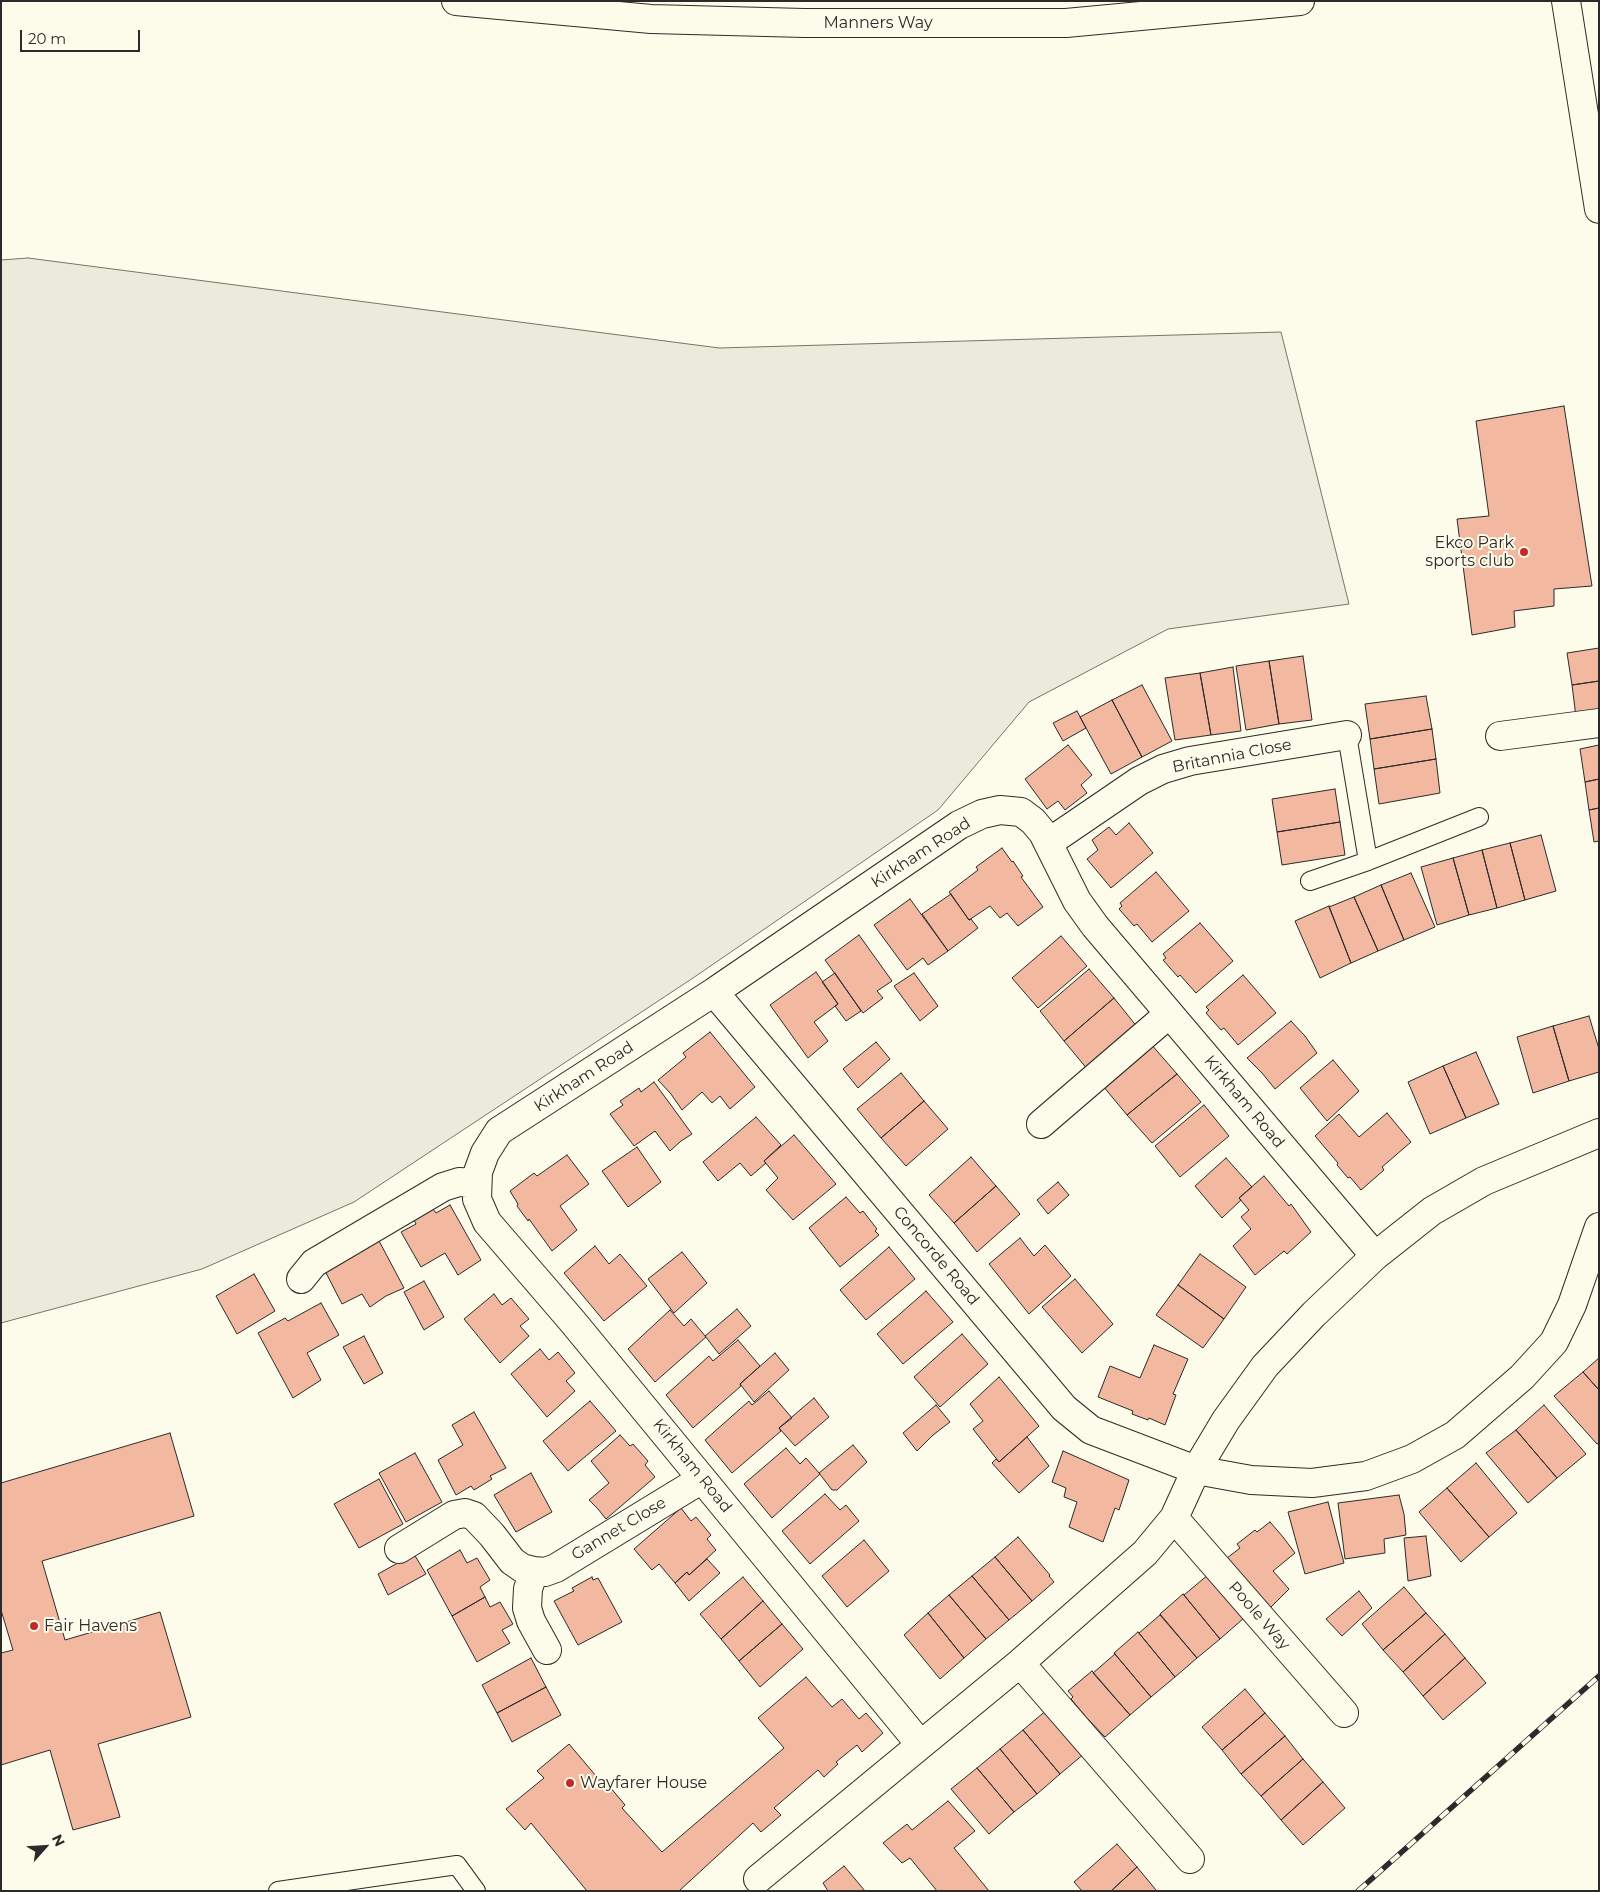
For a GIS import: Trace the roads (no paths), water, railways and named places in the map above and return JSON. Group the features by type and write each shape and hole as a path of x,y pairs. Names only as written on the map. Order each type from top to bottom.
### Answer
{"street":[{"name":"Manners Way","path":"456,1 651,19 804,24 1066,23 1300,1"},
{"path":"1566,1 1599,209"},
{"path":"1500,736 1599,723"},
{"name":"Britannia Close","path":"1048,843 1139,781 1163,769 1190,762 1347,735"},
{"name":"Kirkham Road","path":"920,1744 572,1322 487,1222 477,1199 478,1172 485,1153 499,1131 714,992 959,824 982,814 1000,810 1020,812 1033,821 1043,833 1077,901 1094,926 1375,1256"},
{"name":"Concorde Road","path":"714,992 1064,1408 1091,1430 1196,1470 1251,1480 1312,1483 1366,1476 1412,1459 1455,1435 1522,1377 1554,1342 1572,1305 1599,1228"},
{"path":"1041,1124 1169,1014"},
{"path":"758,1879 1020,1663 1145,1553 1174,1518 1196,1470 1226,1420 1265,1366 1314,1314 1375,1256 1432,1211 1484,1181 1598,1134"},
{"path":"301,1280 314,1263 443,1187 459,1182 477,1183"},
{"name":"Gannet Close","path":"534,1571 545,1572 556,1568 702,1479"},
{"path":"399,1549 454,1515 465,1513 474,1516 512,1561 522,1568 534,1571 528,1589 527,1608 531,1621 547,1650"},
{"name":"Poole Way","path":"1174,1518 1344,1713"},
{"path":"1020,1663 1190,1860"}],"lane":[{"path":"1347,735 1368,861"},
{"path":"1310,881 1368,861 1479,817"},
{"path":"278,1891 457,1865 476,1891"}],"railway":[{"path":"1358,1891 1599,1676"}],"place":[{"name":"Ekco Park sports club","path":"1524,552"},
{"name":"Fair Havens","path":"34,1626"},
{"name":"Wayfarer House","path":"570,1783"}]}
